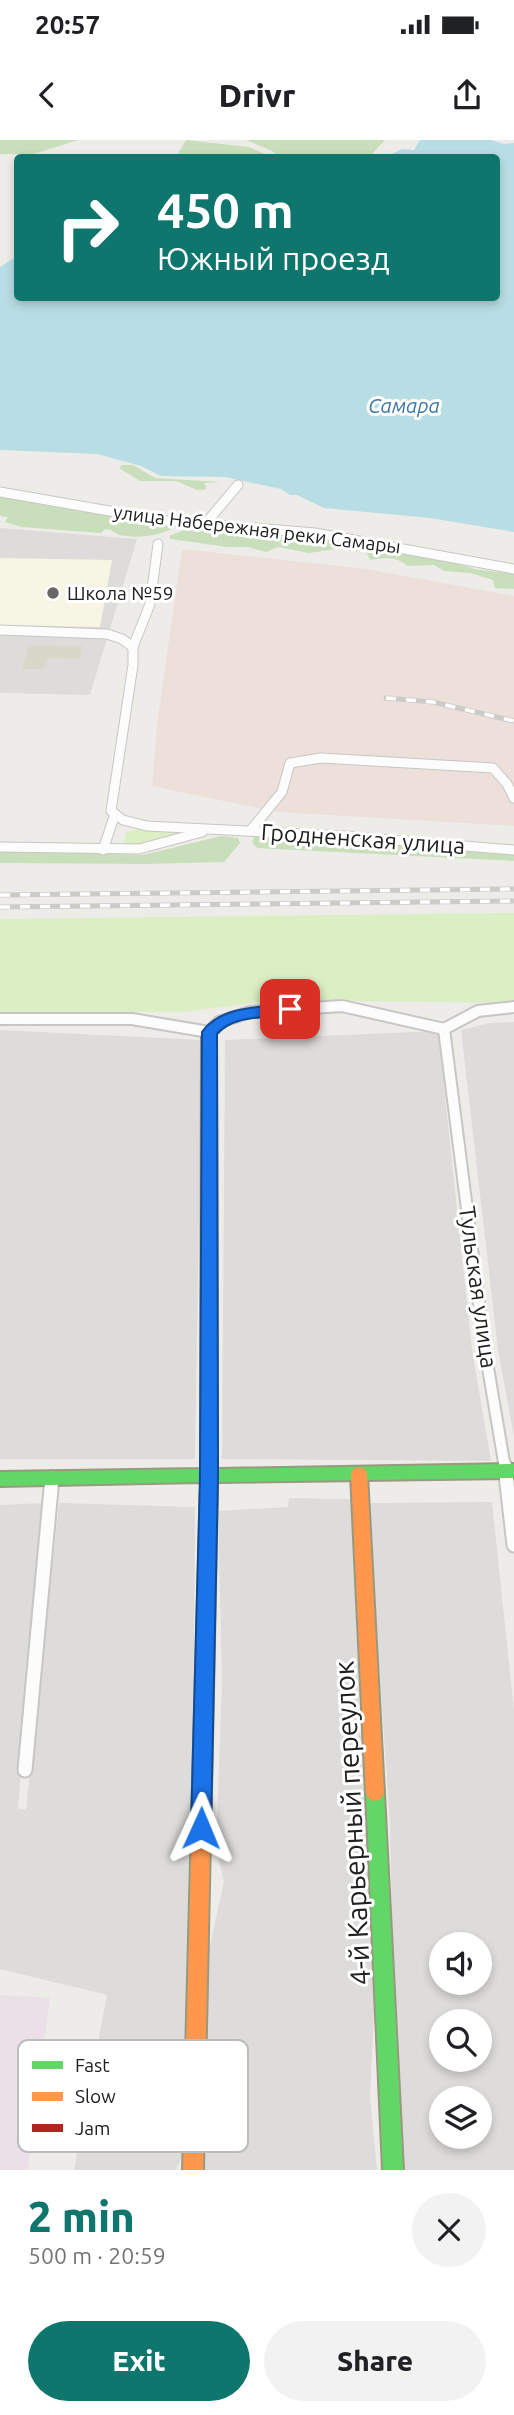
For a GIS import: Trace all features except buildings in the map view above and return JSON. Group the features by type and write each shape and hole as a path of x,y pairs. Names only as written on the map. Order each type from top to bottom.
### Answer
{"street":[{"path":"205,524 238,485"},
{"name":"улица Набережная реки Самары","path":"0,492 85,505 131,516 315,533 514,569"},
{"path":"103,850 119,817 111,811 133,665 133,647 150,604 158,544"},
{"path":"0,631 107,634 122,639 133,647"},
{"path":"250,831 282,792 290,763 321,758 493,768 507,784 514,798"},
{"name":"Гродненская улица","path":"119,817 147,825 514,850"},
{"name":"Гродненская улица","path":"0,847 139,849 212,829"},
{"path":"196,2040 209,1476 209,1032 219,1022 250,1012 342,1006 444,1029 478,1011 514,1007"},
{"path":"0,1019 121,1017 175,1022 209,1032"},
{"name":"Тульская улица","path":"444,1029 485,1350 510,1471 514,1545"},
{"path":"0,1479 510,1471"},
{"name":"4-й Карьерный переулок","path":"359,1474 393,2170"},
{"path":"25,1770 52,1478"},
{"path":"193,2152 193,2170"}],"shaded area":[{"path":"0,528 137,539 90,695 0,693"},
{"path":"182,549 367,569 514,596 514,826 277,812 152,786 158,718"},
{"name":"Школа №59","path":"0,558 112,560 100,627 0,625"},
{"path":"29,645 82,646 80,659 47,658 44,669 22,669"},
{"path":"514,1022 514,1437 498,1350 461,1030 490,1023"},
{"path":"0,1030 202,1040 195,1459 0,1459"},
{"path":"438,1031 472,1350 491,1461 222,1459 225,1040"},
{"path":"289,1498 352,1499 360,1735 368,1736 379,1910 370,2097 377,2170 202,2170 202,2152 248,2152 248,2040 206,2040 208,1954 224,1882 216,1849 222,1682 218,1511 288,1507"},
{"path":"492,1502 514,1710 514,2170 396,2170 390,1823 368,1503"},
{"path":"45,1503 18,1808 26,1810 59,1503 195,1507 193,1824 186,2040 99,2040 107,1995 0,1969 0,1505"},
{"path":"0,1995 50,1998 45,2040 18,2040 18,2152 30,2152 28,2170 0,2170"},
{"path":"77,2152 183,2152 176,2170 74,2170"}],"green space":[{"path":"0,140 78,140 34,154 0,154"},
{"path":"186,140 249,147 265,154 178,154"},
{"path":"246,140 385,140 372,154 275,154"},
{"path":"122,465 133,465 155,478 220,482 204,483 207,489 197,490 176,481 140,481 119,468"},
{"path":"0,495 175,526 157,534 133,537 107,529 101,533 21,527 5,522 8,517 0,516"},
{"path":"192,527 334,538 399,553 413,551 475,569 514,574 514,589 495,588 493,580 470,573 444,571 434,565 407,566 394,559 385,558 370,560 366,552 337,549 309,553 278,547 266,552 248,547 227,547 171,539 169,536"},
{"path":"138,829 179,833 152,843 124,844 126,832"},
{"path":"262,835 514,854 514,861 257,848 252,842 254,837"},
{"path":"221,836 238,838 240,843 224,862 0,863 0,850 143,855"},
{"path":"514,913 514,1003 277,1000 183,1012 0,1012 0,919"}],"water":[{"name":"Самара","path":"420,140 491,140 504,144 514,143 514,532 430,518 324,508 281,489 225,477 161,476 141,466 97,454 0,450 0,267 14,258 14,301 500,301 500,154 391,154 402,149 414,150"}],"railway":[{"path":"386,698 433,702 514,721"},
{"path":"0,895 514,889"},
{"path":"0,907 514,901"}],"traffic: fast":[{"path":"209,1032 209,1487"},
{"path":"0,1479 514,1471"},
{"path":"375,1793 393,2170"}],"traffic: slow":[{"path":"359,1474 375,1793"},
{"path":"196,2040 203,1745"},
{"path":"193,2152 193,2170"}],"traffic: jam":[{"path":"203,1745 209,1487"}],"place":[{"name":"Школа №59","path":"53,593"}],"route":[{"path":"201,1828 209,1476 209,1032 219,1022 250,1012 290,1009"}]}
